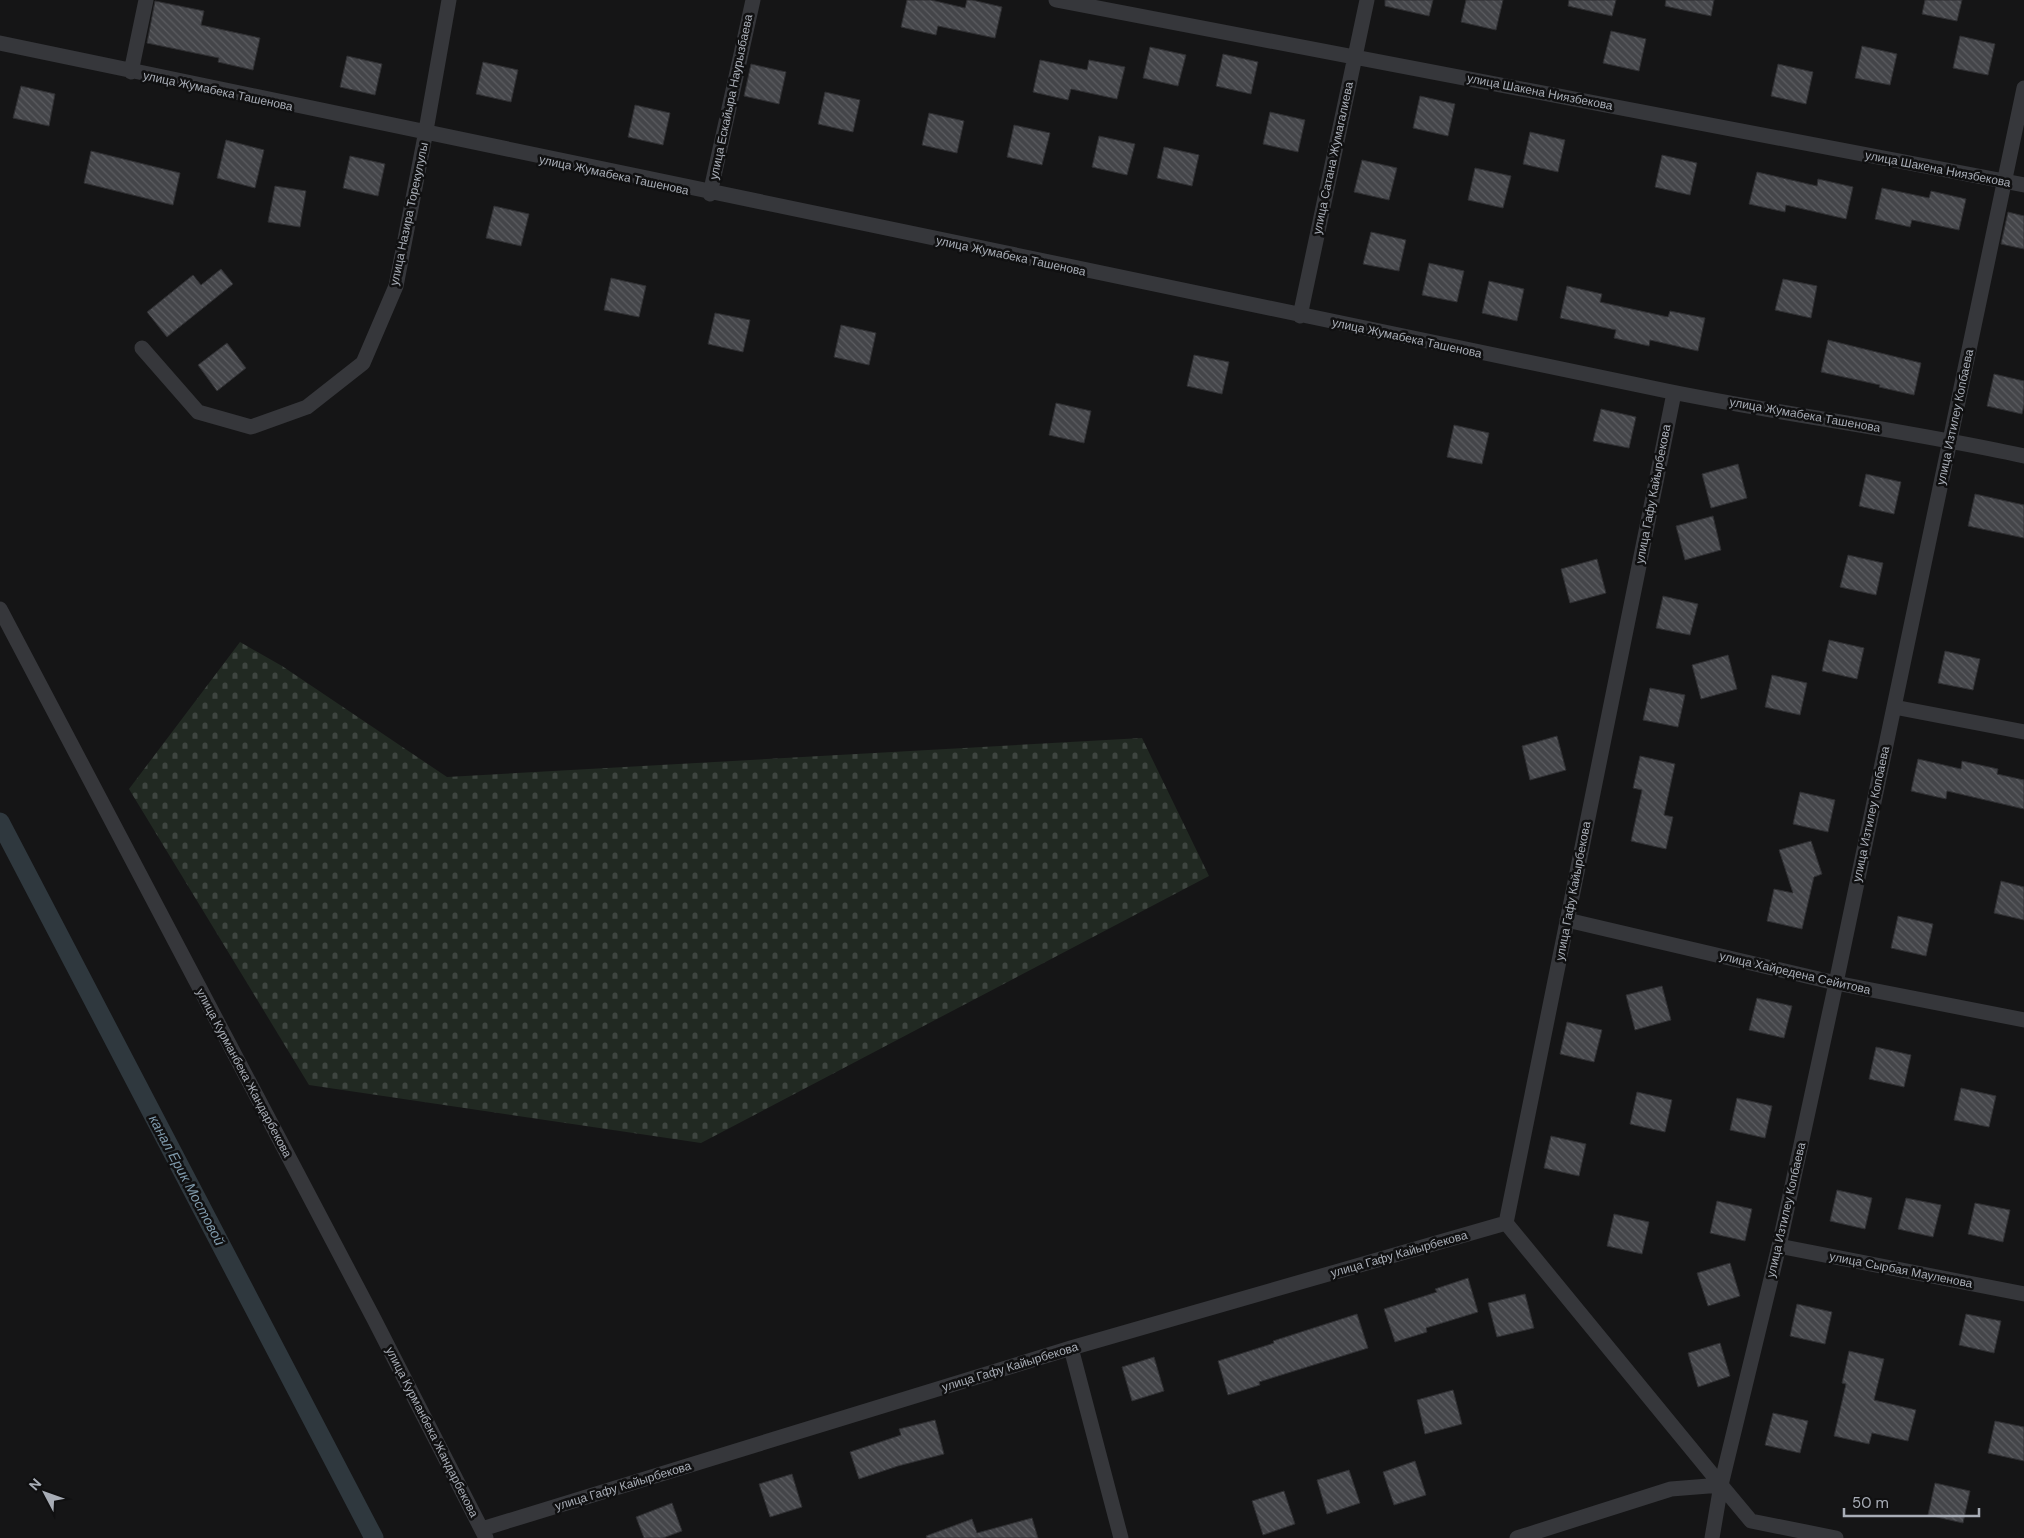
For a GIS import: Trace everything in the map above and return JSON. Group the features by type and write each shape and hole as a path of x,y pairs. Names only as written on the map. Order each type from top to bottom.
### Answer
{"street":[{"path":"131,72 146,0"},
{"name":"улица Назира Торекулулы","path":"142,348 198,412 251,427 307,408 363,362 396,286 449,0"},
{"name":"улица Ескайыра Наурызбаева","path":"710,194 752,0"},
{"name":"улица Шакена Ниязбекова","path":"1056,0 2024,186"},
{"name":"улица Сатана Жумагалиева","path":"1300,316 1366,0"},
{"name":"улица Жумабека Ташенова","path":"0,43 425,136 1674,393 1950,440 2024,456"},
{"name":"улица Изтилеу Копбаева","path":"1712,1538 1721,1485 1779,1246 1836,983 2024,88"},
{"name":"улица Гафу Кайырбекова","path":"484,1534 1071,1348 1506,1223 1674,393"},
{"name":"улица Курманбека Жандарбекова","path":"0,609 374,1319 484,1534"},
{"path":"1894,706 2024,732"},
{"name":"улица Хайредена Сейитова","path":"1567,920 1836,983 2024,1020"},
{"path":"1506,1223 1750,1521 1836,1538"},
{"name":"улица Сырбая Мауленова","path":"1779,1246 2024,1294"},
{"path":"1071,1348 1121,1538"},
{"path":"1517,1538 1671,1489 1721,1485"}],"green space":[{"path":"240,642 282,666 447,777 1142,738 1209,876 701,1143 309,1085 129,789"}],"building":[{"path":"907,0 931,0 965,8 967,0 972,0 1002,7 995,38 938,26 936,35 901,27"},
{"path":"1385,0 1433,0 1429,16 1385,6"},
{"path":"1466,0 1503,0 1496,30 1461,22"},
{"path":"1569,0 1616,0 1612,16 1568,6"},
{"path":"1666,0 1714,0 1711,16 1665,6"},
{"path":"1925,0 1962,0 1957,21 1922,14"},
{"path":"155,1 204,11 201,25 260,38 253,70 218,62 219,58 147,43"},
{"path":"1611,31 1646,39 1639,71 1603,63"},
{"path":"1960,36 1995,44 1988,75 1953,68"},
{"path":"1862,46 1897,54 1890,85 1855,78"},
{"path":"1150,47 1186,55 1178,86 1143,78"},
{"path":"1223,54 1258,62 1251,94 1216,86"},
{"path":"347,56 382,64 375,95 340,87"},
{"path":"1040,60 1087,70 1089,60 1125,67 1117,99 1071,89 1068,100 1033,92"},
{"path":"483,62 518,70 511,102 476,94"},
{"path":"751,64 786,72 779,104 744,96"},
{"path":"1778,64 1813,72 1806,104 1771,96"},
{"path":"21,86 55,94 49,126 13,118"},
{"path":"825,92 860,100 853,132 818,124"},
{"path":"1420,96 1455,104 1448,136 1413,128"},
{"path":"635,105 670,113 663,145 628,137"},
{"path":"1270,112 1305,120 1298,152 1263,144"},
{"path":"929,113 964,121 957,153 922,145"},
{"path":"1014,125 1050,133 1042,165 1007,157"},
{"path":"1530,132 1565,140 1558,172 1523,164"},
{"path":"1099,136 1135,144 1127,175 1092,167"},
{"path":"226,140 264,150 255,188 217,178"},
{"path":"1164,147 1199,155 1192,186 1157,178"},
{"path":"91,151 180,173 173,205 84,183"},
{"path":"1662,155 1697,163 1690,195 1655,187"},
{"path":"350,156 385,164 378,196 343,188"},
{"path":"1362,160 1397,168 1389,200 1354,192"},
{"path":"1475,168 1511,176 1503,208 1468,200"},
{"path":"1757,172 1817,186 1818,179 1853,187 1846,219 1786,205 1785,212 1749,204"},
{"path":"275,186 306,191 300,227 268,222"},
{"path":"1882,188 1929,198 1931,191 1966,199 1959,230 1912,220 1910,227 1875,219"},
{"path":"494,206 529,214 521,246 486,238"},
{"path":"2008,212 2024,216 2024,249 2001,244"},
{"path":"1371,232 1406,240 1399,271 1363,264"},
{"path":"1429,263 1464,271 1457,302 1422,295"},
{"path":"221,269 233,284 167,337 147,312 193,275 201,285"},
{"path":"611,278 646,286 639,317 604,310"},
{"path":"1783,279 1817,286 1811,318 1775,310"},
{"path":"1489,281 1524,289 1517,321 1482,313"},
{"path":"1567,286 1602,294 1600,302 1668,317 1670,311 1705,318 1698,351 1650,340 1649,346 1614,338 1616,330 1560,318"},
{"path":"715,313 750,320 743,352 708,344"},
{"path":"841,325 876,333 869,365 834,357"},
{"path":"1828,340 1921,363 1914,395 1879,387 1880,385 1821,372"},
{"path":"227,343 246,368 217,391 198,365"},
{"path":"1194,355 1229,362 1222,394 1187,386"},
{"path":"1994,374 2024,381 2022,414 1987,406"},
{"path":"1056,403 1091,411 1084,443 1049,435"},
{"path":"1601,409 1636,417 1629,448 1593,441"},
{"path":"1454,425 1489,433 1482,464 1447,457"},
{"path":"1738,464 1747,498 1711,508 1702,474"},
{"path":"1866,474 1901,482 1894,514 1859,506"},
{"path":"1975,494 2024,505 2024,538 1968,526"},
{"path":"1713,516 1721,550 1685,560 1676,526"},
{"path":"1848,555 1883,563 1876,595 1840,587"},
{"path":"1597,559 1606,593 1570,603 1561,569"},
{"path":"1663,596 1698,604 1690,635 1656,628"},
{"path":"1829,640 1864,648 1857,679 1822,671"},
{"path":"1945,651 1980,659 1973,690 1938,683"},
{"path":"1728,655 1737,689 1701,699 1692,665"},
{"path":"1772,675 1807,683 1800,715 1765,707"},
{"path":"1650,688 1685,695 1678,727 1643,720"},
{"path":"1557,736 1566,770 1530,780 1522,746"},
{"path":"1640,756 1675,764 1664,815 1673,817 1666,849 1631,841 1642,790 1633,788"},
{"path":"1918,759 1961,769 1962,761 1998,769 1997,774 2024,780 2024,809 1947,791 1946,799 1911,791"},
{"path":"1800,792 1835,800 1828,832 1793,824"},
{"path":"1811,841 1822,874 1814,877 1802,929 1767,921 1774,889 1793,893 1779,850"},
{"path":"2001,881 2024,887 2024,920 1994,913"},
{"path":"1898,916 1933,924 1926,956 1891,948"},
{"path":"1662,986 1671,1020 1635,1030 1626,995"},
{"path":"1757,998 1792,1006 1784,1038 1749,1030"},
{"path":"1567,1022 1602,1030 1594,1062 1560,1054"},
{"path":"1876,1047 1911,1055 1904,1087 1869,1079"},
{"path":"1961,1088 1996,1096 1989,1127 1954,1120"},
{"path":"1637,1092 1672,1100 1665,1132 1630,1124"},
{"path":"1737,1098 1772,1106 1765,1138 1730,1130"},
{"path":"1551,1136 1586,1144 1579,1176 1544,1168"},
{"path":"1837,1190 1872,1198 1865,1229 1830,1221"},
{"path":"1906,1198 1941,1205 1933,1237 1898,1229"},
{"path":"1717,1201 1752,1209 1745,1241 1710,1233"},
{"path":"1975,1203 2010,1210 2003,1242 1968,1234"},
{"path":"1614,1214 1649,1222 1642,1254 1607,1246"},
{"path":"1730,1263 1740,1296 1708,1306 1697,1273"},
{"path":"1468,1278 1478,1312 1426,1328 1427,1332 1395,1342 1384,1309 1437,1292 1435,1289"},
{"path":"1525,1294 1534,1328 1497,1337 1488,1303"},
{"path":"1797,1304 1832,1312 1825,1344 1790,1336"},
{"path":"1357,1314 1368,1348 1259,1382 1260,1385 1228,1395 1218,1361"},
{"path":"1966,1314 2001,1321 1994,1353 1959,1345"},
{"path":"1720,1343 1730,1376 1698,1387 1688,1353"},
{"path":"1849,1351 1884,1359 1874,1400 1916,1410 1908,1441 1872,1433 1869,1444 1834,1436 1846,1384 1842,1383"},
{"path":"1154,1357 1164,1391 1132,1401 1122,1367"},
{"path":"1453,1390 1462,1424 1425,1434 1417,1400"},
{"path":"1773,1413 1808,1421 1800,1453 1765,1445"},
{"path":"935,1420 944,1454 859,1479 850,1452 901,1435 899,1429"},
{"path":"1995,1421 2024,1427 2024,1461 1988,1453"},
{"path":"1415,1461 1426,1495 1394,1505 1383,1472"},
{"path":"1349,1470 1360,1503 1327,1514 1317,1480"},
{"path":"792,1474 802,1507 770,1517 759,1484"},
{"path":"1935,1483 1970,1491 1963,1523 1928,1515"},
{"path":"1284,1491 1295,1524 1263,1535 1252,1501"},
{"path":"672,1503 682,1531 663,1538 644,1538 636,1517"},
{"path":"1032,1518 1038,1538 927,1538 926,1536 972,1519 977,1533"}],"waterway":[{"name":"канал Ерик Мостовой","path":"0,822 374,1538"}]}
